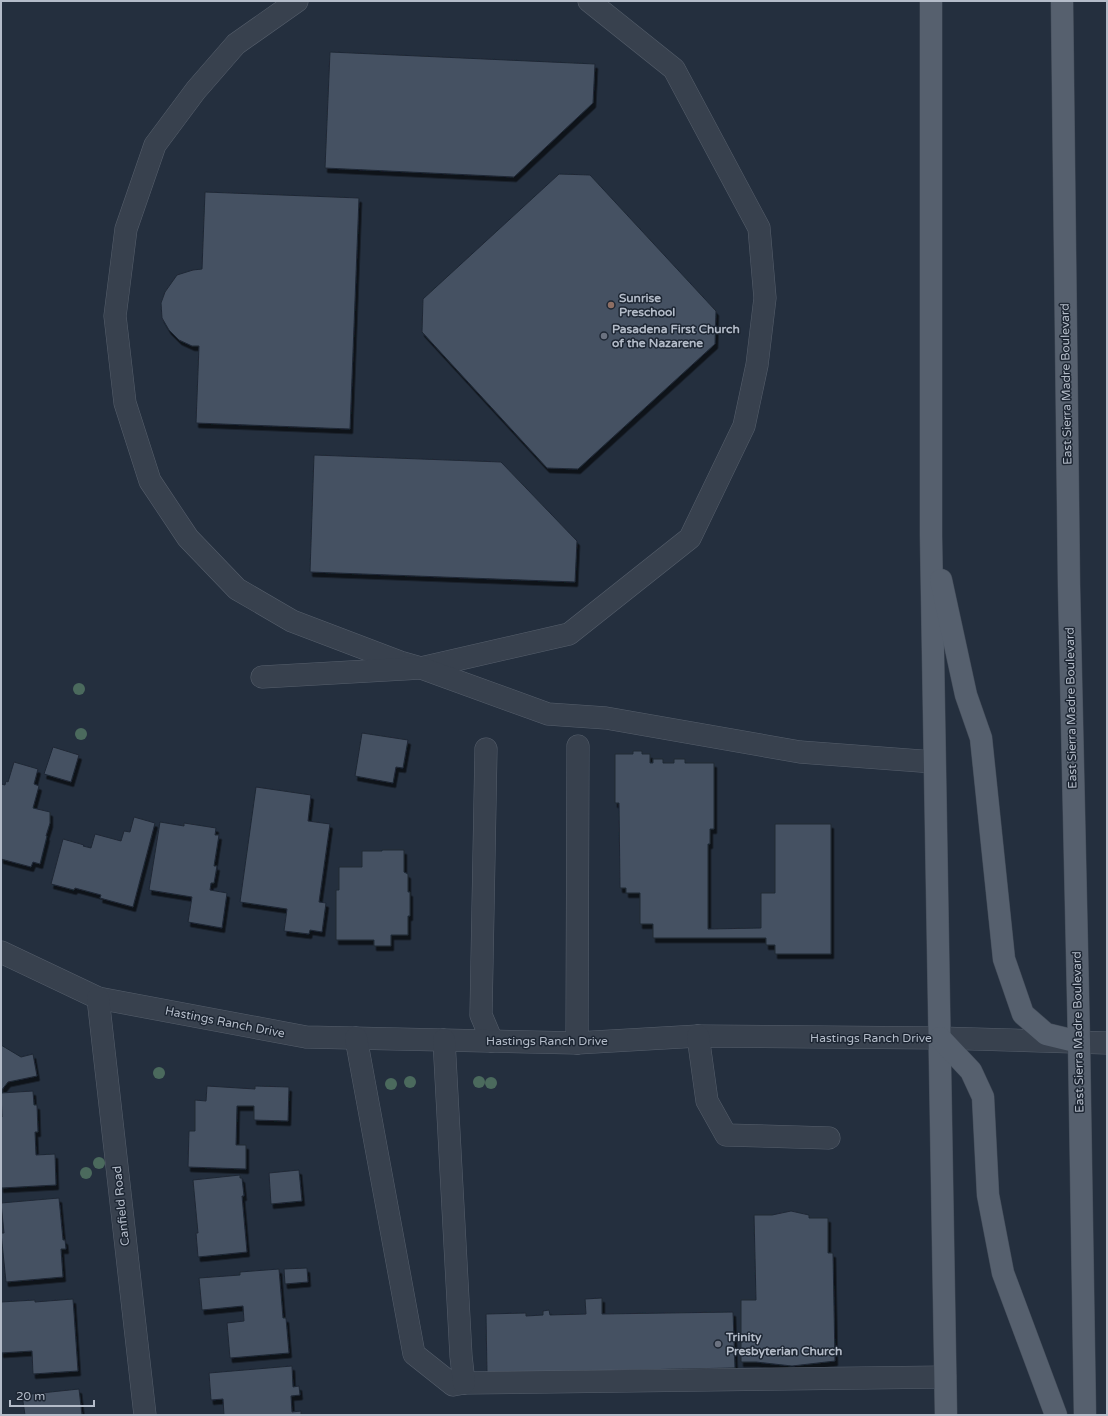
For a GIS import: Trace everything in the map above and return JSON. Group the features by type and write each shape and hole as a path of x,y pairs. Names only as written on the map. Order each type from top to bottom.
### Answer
{"main road":[{"path":"931,1 931,536 946,1415"},
{"name":"East Sierra Madre Boulevard","path":"1062,1 1068,586 1079,1042 1084,1415"},
{"path":"931,536 966,695 981,738 1004,959 1023,1014 1046,1034 1079,1042"},
{"path":"940,1038 971,1071 983,1097 988,1195 1003,1273 1056,1415"}],"street":[{"path":"297,1 236,44 196,90 155,145 126,229 115,316 125,403 150,481 188,538 237,590 292,620 400,662 421,668 548,714 606,718 800,752 934,762"},
{"path":"262,677 421,668 569,634 690,538 744,426 756,365 765,298 759,228 674,69 590,1"},
{"path":"577,1043 578,746"},
{"path":"486,749 481,1015 492,1041"},
{"name":"Hastings Ranch Drive","path":"1,952 98,998 306,1037 577,1043 698,1036 940,1038 1107,1043"},
{"name":"Canfield Road","path":"98,998 144,1415"},
{"path":"698,1036 707,1101 726,1135 829,1138"},
{"path":"356,1038 414,1354 453,1385 464,1383 945,1377"},
{"path":"444,1040 461,1356 464,1383"}],"building":[{"path":"330,52 595,64 593,103 514,177 325,168"},
{"path":"559,174 590,175 716,311 715,344 578,469 547,468 422,332 423,299"},
{"path":"205,192 359,198 350,429 196,423 199,346 192,346 179,340 169,330 162,318 161,303 165,292 177,275 202,269"},
{"path":"314,455 501,462 577,541 575,582 310,572"},
{"path":"362,733 408,740 403,768 396,767 393,783 355,776"},
{"path":"53,747 79,755 71,782 44,774"},
{"path":"633,751 642,751 642,754 650,754 650,763 653,763 653,759 663,759 663,763 674,763 674,759 685,759 685,763 714,763 714,829 710,829 710,844 708,844 708,929 761,928 761,893 775,893 775,824 831,824 831,954 775,954 775,945 766,945 766,938 653,938 653,924 640,924 640,893 626,893 626,888 620,888 619,803 615,803 615,754 633,754"},
{"path":"14,762 38,769 34,784 39,786 33,808 50,812 50,823 40,864 33,862 31,867 1,859 1,784 5,785 6,781 8,782"},
{"path":"256,787 311,795 308,821 330,824 319,902 326,903 322,932 310,930 309,934 284,931 287,909 240,902"},
{"path":"134,817 155,823 133,907 100,898 101,895 75,888 74,890 51,884 63,839 91,848 95,834 121,841 124,831 130,832"},
{"path":"160,822 184,826 184,823 216,828 215,835 219,835 214,866 217,866 214,883 211,883 210,890 227,893 222,928 188,922 192,897 149,890"},
{"path":"404,850 404,872 408,874 408,892 410,892 408,935 391,935 391,946 374,946 374,940 336,940 336,890 339,890 339,867 362,867 362,851"},
{"path":"1,1045 21,1057 33,1054 37,1076 8,1082 1,1091"},
{"path":"207,1086 255,1089 255,1086 289,1087 288,1121 254,1120 254,1106 237,1106 236,1145 246,1145 246,1169 188,1167 189,1131 195,1131 195,1100 206,1101"},
{"path":"33,1091 34,1105 37,1105 38,1132 35,1132 36,1155 55,1154 56,1185 1,1188 1,1093"},
{"path":"299,1170 302,1201 271,1204 269,1173"},
{"path":"240,1175 240,1178 242,1178 244,1196 242,1196 247,1252 198,1257 196,1233 198,1233 193,1180"},
{"path":"59,1198 63,1240 65,1240 66,1249 61,1249 63,1277 6,1282 1,1233 4,1233 1,1203"},
{"path":"791,1211 809,1215 809,1218 828,1218 828,1253 833,1253 835,1361 792,1366 741,1362 741,1300 756,1300 754,1215 772,1215"},
{"path":"307,1268 308,1282 285,1284 284,1269"},
{"path":"279,1269 283,1318 286,1318 289,1353 230,1358 227,1323 244,1321 243,1306 202,1310 199,1278 240,1275 240,1272"},
{"path":"602,1298 602,1314 733,1312 735,1368 487,1373 486,1314 526,1313 526,1316 543,1315 543,1311 549,1310 550,1315 586,1314 585,1299"},
{"path":"73,1299 78,1371 33,1374 32,1351 1,1353 1,1302 35,1300 35,1302"},
{"path":"292,1366 293,1387 299,1386 300,1395 291,1396 292,1412 301,1411 301,1415 224,1415 223,1399 211,1400 209,1373"},
{"path":"79,1389 82,1415 25,1415 22,1395"}],"place":[{"name":"Sunrise Preschool","path":"611,305"},
{"name":"Pasadena First Church of the Nazarene","path":"604,336"},
{"name":"Trinity Presbyterian Church","path":"718,1344"}]}
